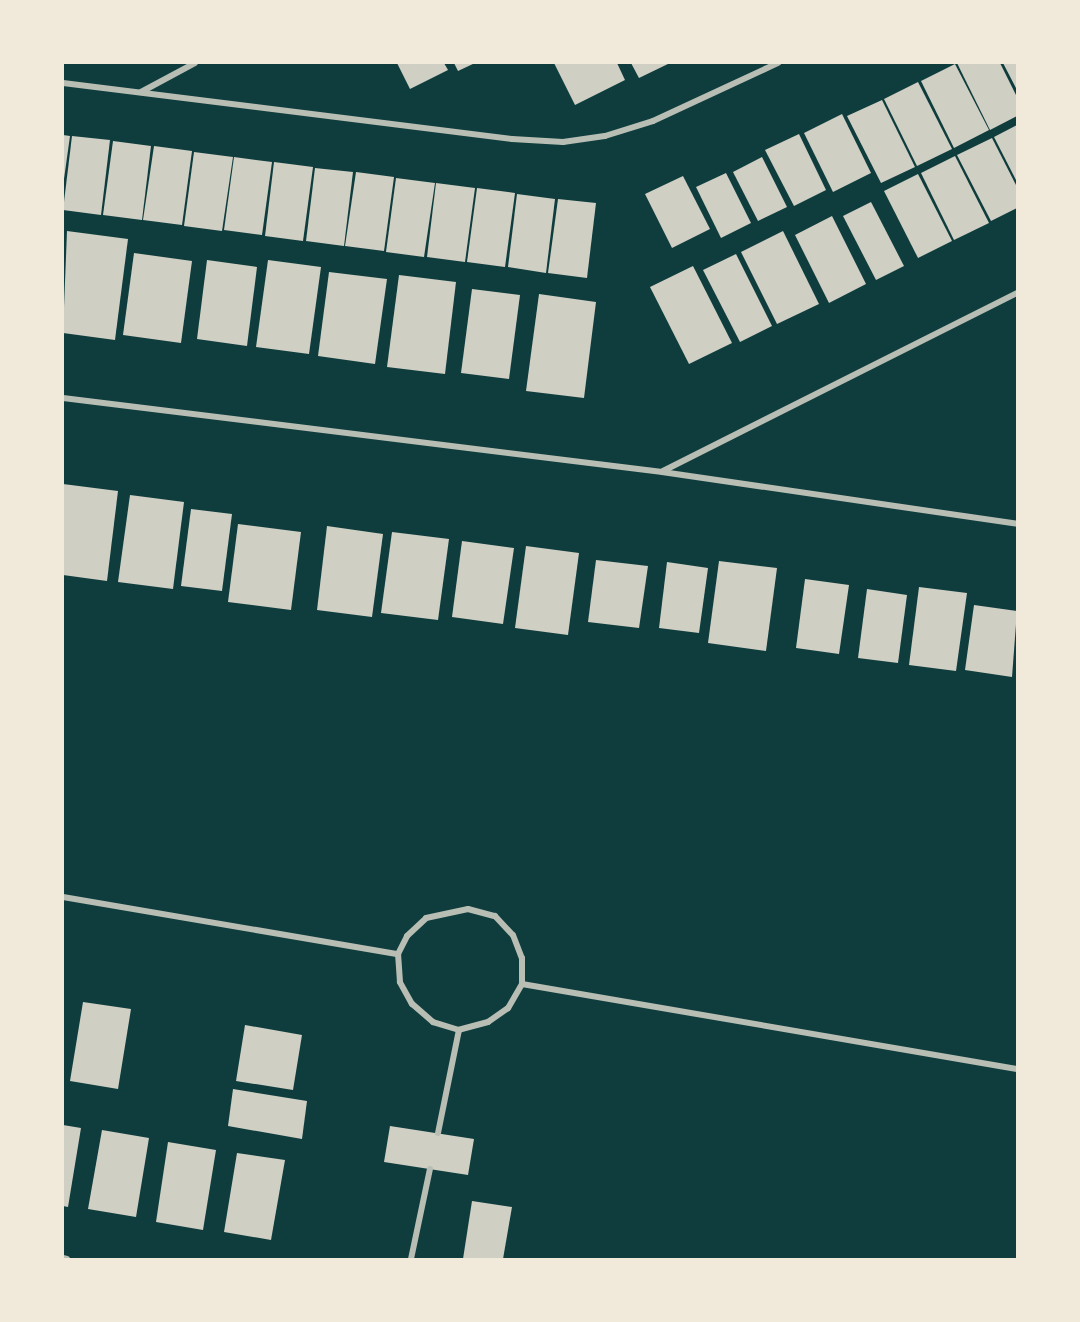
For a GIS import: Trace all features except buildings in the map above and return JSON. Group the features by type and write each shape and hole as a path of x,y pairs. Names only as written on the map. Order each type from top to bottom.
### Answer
{"street":[{"path":"140,92 195,63"},
{"path":"63,83 512,139 562,142 605,136 653,121 778,63"},
{"path":"662,472 1017,293"},
{"path":"63,398 662,472 1017,524"},
{"path":"63,897 399,954"},
{"path":"468,909 495,916 513,935 522,958 522,984 508,1008 488,1022 459,1030 433,1022 412,1004 400,982 399,954 407,936 426,918 468,909"},
{"path":"522,984 1017,1069"},
{"path":"438,1132 459,1030"},
{"path":"411,1259 430,1169"}]}
